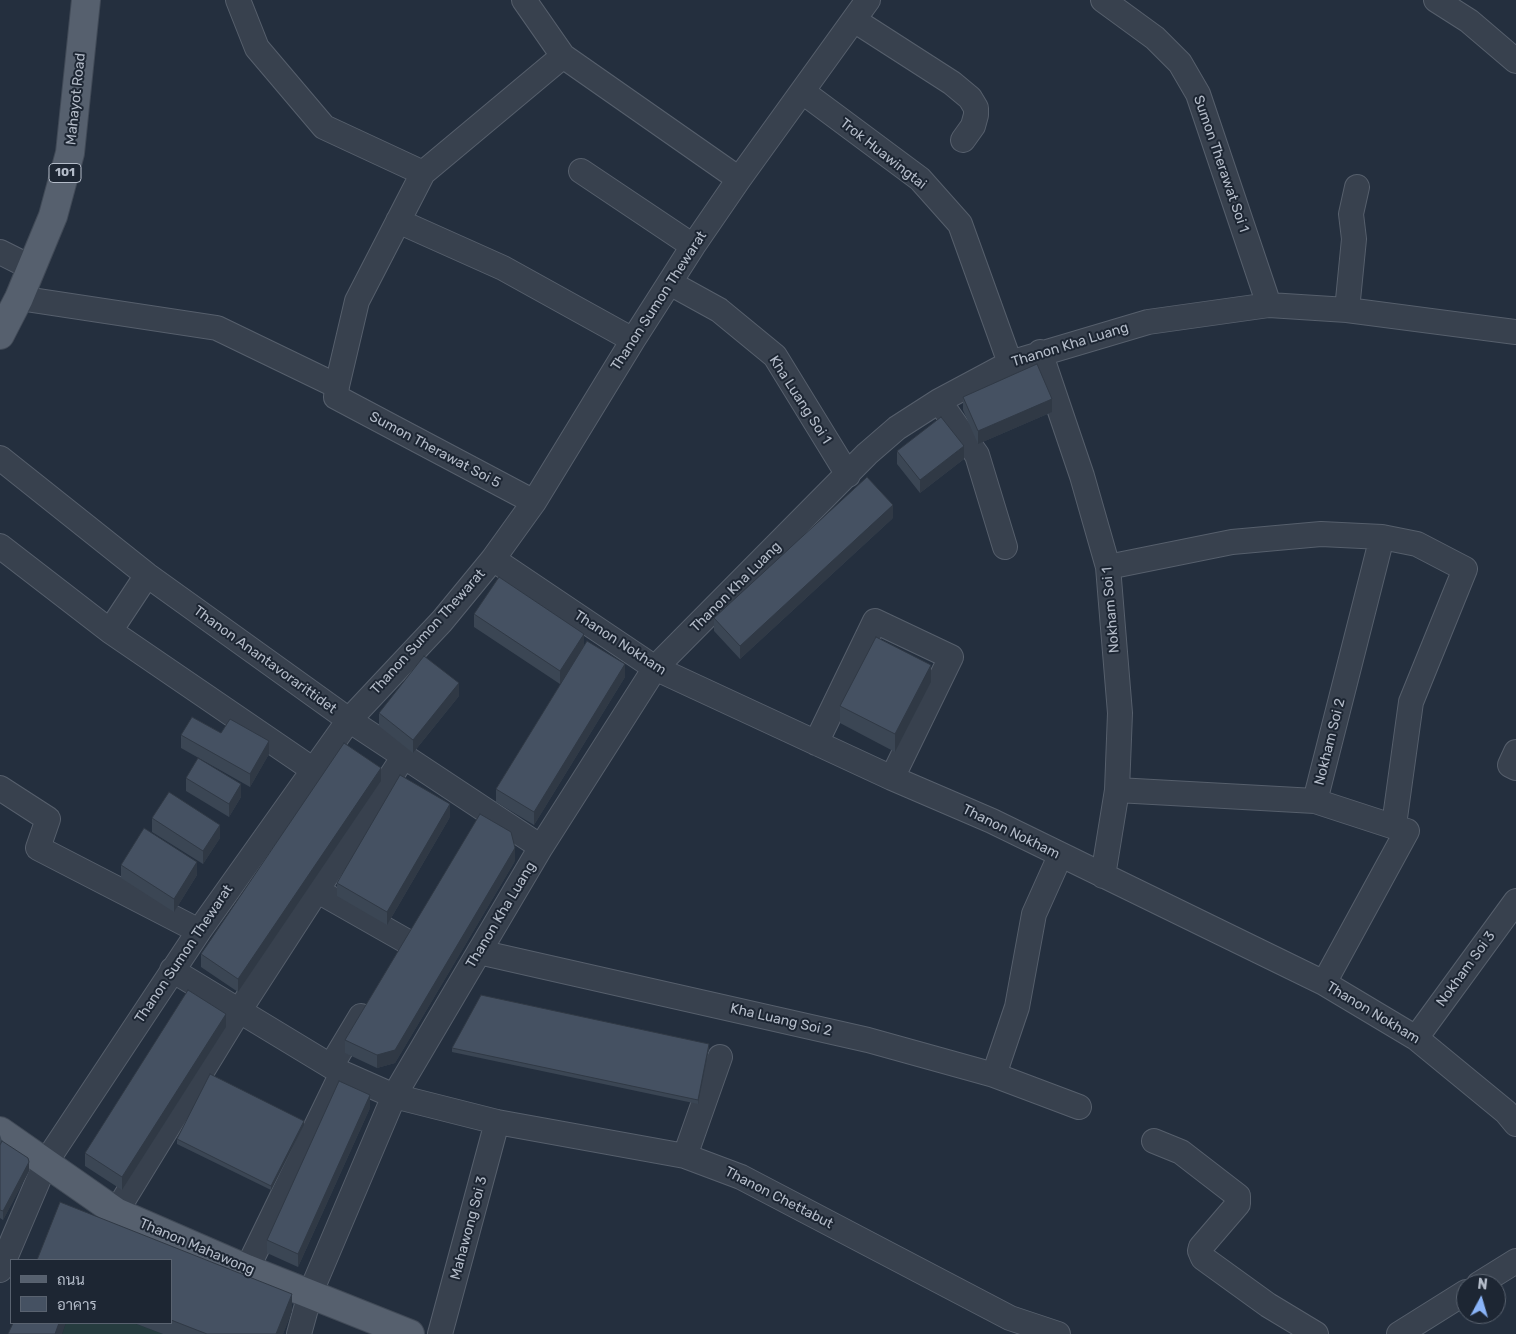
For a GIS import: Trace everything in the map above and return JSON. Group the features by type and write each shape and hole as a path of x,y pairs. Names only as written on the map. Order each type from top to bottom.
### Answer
{"main road":[{"name":"Mahayot Road","path":"0,335 19,298 54,216 70,153 86,0"},
{"name":"Thanon Mahawong","path":"0,1131 116,1212 247,1269 410,1334"}],"street":[{"path":"238,0 257,48 324,127 423,174"},
{"path":"524,0 564,56 739,179"},
{"name":"Thanon Sumon Thewarat","path":"0,1270 46,1162 172,970 312,768 349,720 442,621 493,559 534,502 693,246 868,0"},
{"name":"Sumon Therawat Soi 1","path":"1104,0 1154,38 1180,63 1198,94 1269,305"},
{"path":"1436,0 1469,21 1516,61"},
{"path":"854,20 952,83 970,98 976,108 976,115 972,126 963,140"},
{"path":"337,392 357,301 423,174 564,56"},
{"name":"Trok Huawingtai","path":"803,92 920,179 960,224 1010,362"},
{"path":"581,172 693,246"},
{"path":"1347,310 1354,239 1351,214 1357,187"},
{"path":"398,221 503,268 633,340"},
{"path":"0,252 32,268"},
{"name":"Kha Luang Soi 1","path":"670,283 719,310 775,356 848,475"},
{"name":"Sumon Therawat Soi 5","path":"19,298 217,328 337,392 534,502"},
{"name":"Thanon Kha Luang","path":"299,1334 310,1294 394,1096 541,846 655,668 897,428 939,400 1010,362 1148,322 1269,305 1347,310 1516,332"},
{"name":"Nokham Soi 1","path":"1040,352 1082,476 1108,567 1120,713 1117,790 1103,876"},
{"path":"939,400 977,455 1005,546"},
{"name":"Thanon Anantavorarittidet","path":"0,458 147,576 349,720 404,756 482,817 541,846"},
{"path":"1108,567 1232,542 1321,534 1382,537 1417,544 1465,570 1411,702 1394,825 1407,831 1324,983"},
{"name":"Nokham Soi 2","path":"1382,537 1315,800 1394,825"},
{"path":"0,546 110,632 312,768"},
{"name":"Thanon Nokham","path":"493,559 655,668 892,778 992,821 1060,856 1324,983 1416,1038 1506,1112 1516,1124"},
{"path":"110,632 147,576"},
{"path":"816,743 875,621 951,657 892,778"},
{"path":"1516,752 1510,765 1516,768"},
{"path":"116,1212 239,1011 404,756"},
{"path":"0,788 48,818 38,848 199,931"},
{"path":"1117,790 1315,800"},
{"path":"994,1075 1017,1008 1034,914 1060,856"},
{"path":"318,891 406,941"},
{"name":"Nokham Soi 3","path":"1416,1038 1516,901"},
{"name":"Kha Luang Soi 2","path":"479,952 868,1040 994,1075 1079,1107"},
{"name":"Thanon Chettabut","path":"172,970 336,1069 394,1096 497,1122 685,1156 741,1177 1010,1318 1058,1334"},
{"path":"247,1269 336,1069 371,999"},
{"path":"685,1156 720,1056"},
{"name":"Mahawong Soi 3","path":"440,1334 497,1122"},
{"path":"1154,1141 1181,1152 1238,1196 1238,1204 1200,1251 1203,1258 1268,1305 1316,1334"},
{"path":"1495,1274 1516,1261"},
{"path":"1399,1334 1456,1298"}],"green space":[{"path":"66,1324 137,1324 163,1334 62,1334"}],"building":[{"path":"1037,364 1052,399 978,431 963,397"},
{"path":"941,417 964,446 920,480 897,451"},
{"path":"867,477 893,505 740,646 714,618"},
{"path":"499,577 584,634 560,671 474,614"},
{"path":"876,637 931,665 895,734 840,706"},
{"path":"587,641 625,664 534,812 496,789"},
{"path":"424,656 459,683 413,740 379,713"},
{"path":"192,717 221,733 230,719 269,741 250,774 181,735"},
{"path":"344,743 381,768 238,979 201,954"},
{"path":"198,758 241,784 229,804 186,778"},
{"path":"400,775 450,804 387,912 337,883"},
{"path":"169,792 220,825 203,851 152,818"},
{"path":"480,814 511,832 515,848 395,1050 377,1055 345,1040"},
{"path":"144,828 197,862 174,899 121,865"},
{"path":"188,990 226,1014 122,1177 85,1153"},
{"path":"481,995 709,1044 698,1100 452,1048"},
{"path":"210,1074 304,1121 271,1186 177,1139"},
{"path":"339,1081 370,1095 298,1254 267,1240"},
{"path":"2,1141 28,1158 29,1162 3,1211 0,1210 0,1145"},
{"path":"60,1202 292,1294 276,1334 207,1334 172,1320 172,1259 37,1259"},
{"path":"13,1324 59,1324 55,1334 8,1334"}]}
